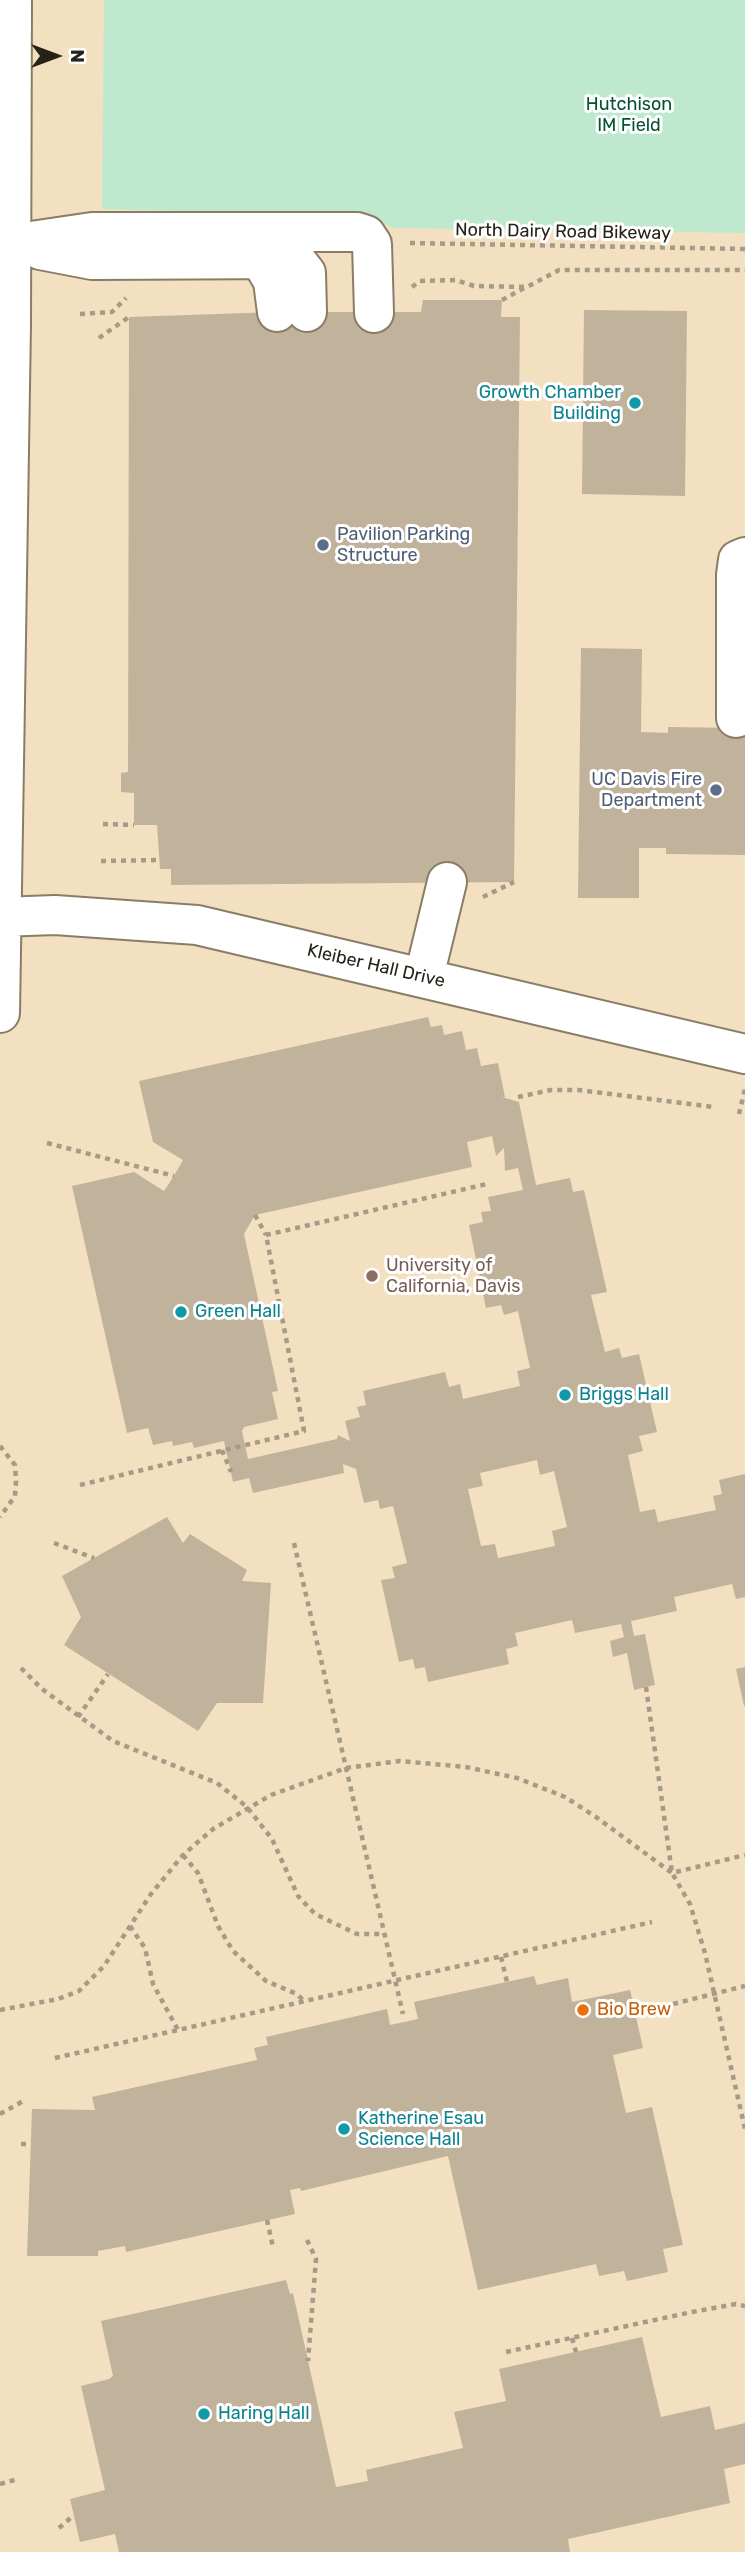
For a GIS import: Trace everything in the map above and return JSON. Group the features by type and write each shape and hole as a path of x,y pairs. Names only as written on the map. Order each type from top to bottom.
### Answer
{"street":[{"path":"0,1013 6,243 12,0"},
{"path":"6,243 92,232 357,232 366,235 372,244 374,313"},
{"path":"6,243 92,260 295,259 306,274 292,312"},
{"path":"736,718 736,575 738,560 745,557"},
{"path":"424,977 447,882"},
{"name":"Kleiber Hall Drive","path":"1,917 55,915 197,925 745,1054"}],"path":[{"name":"North Dairy Road Bikeway","path":"395,243 745,249"},
{"path":"502,299 527,287"},
{"path":"99,338 129,317"},
{"path":"103,824 135,825"},
{"path":"101,861 159,860"},
{"path":"739,1114 745,1088"},
{"path":"518,1097 551,1090 579,1090 715,1107"},
{"path":"47,1143 174,1176"},
{"path":"266,1235 487,1184"},
{"path":"80,1485 304,1430 266,1235 255,1215"},
{"path":"0,1446 15,1465 16,1481 15,1496 0,1517"},
{"path":"222,1450 231,1472"},
{"path":"54,1543 94,1558"},
{"path":"294,1543 403,2014"},
{"path":"21,1668 78,1717 113,1741 217,1783 247,1807 272,1839 298,1896 315,1914 357,1934 384,1934"},
{"path":"78,1717 108,1674"},
{"path":"646,1687 672,1873 690,1903 715,1994 745,2129"},
{"path":"0,2010 58,1999 79,1991 104,1966 151,1894 183,1855 213,1829 247,1807 306,1781 346,1768 400,1761 421,1762 517,1778 575,1804 672,1873 745,1855"},
{"path":"183,1855 198,1873 218,1926 233,1951 266,1981 296,1994 306,2002"},
{"path":"55,2058 652,1922"},
{"path":"130,1926 145,1948 153,1984 178,2030"},
{"path":"501,1958 507,1982"},
{"path":"634,2010 645,2011 745,1986"},
{"path":"0,2115 26,2100"},
{"path":"21,2144 31,2144"},
{"path":"267,2220 273,2247"},
{"path":"307,2240 316,2259 308,2361"},
{"path":"506,2353 736,2304 745,2306"},
{"path":"572,2338 576,2352"},
{"path":"0,2484 18,2479"},
{"path":"59,2528 74,2515"}],"shaded area":[{"name":"University of California, Davis","path":"0,0 745,0 745,2552 0,2552"}],"green space":[{"name":"Hutchison IM Field","path":"104,0 745,0 745,233 393,228 374,216 102,209"}],"building":[{"name":"Pavilion Parking Structure","path":"423,300 502,300 501,317 520,317 514,882 171,885 171,869 160,869 157,825 134,825 134,793 121,792 121,773 128,772 129,317 277,312 421,312"},
{"name":"Growth Chamber Building","path":"584,310 687,311 685,496 582,494"},
{"path":"581,648 642,649 641,732 668,733 668,727 745,728 745,855 666,854 666,848 639,848 639,898 578,898"},
{"path":"428,1017 431,1027 442,1025 444,1035 462,1031 466,1050 477,1048 481,1066 498,1063 505,1097 502,1097 519,1102 536,1185 570,1178 573,1192 584,1190 607,1292 591,1295 605,1352 619,1348 622,1358 639,1354 657,1432 639,1436 643,1451 628,1455 640,1512 655,1509 658,1522 716,1510 713,1496 722,1494 719,1480 745,1474 745,1597 736,1599 732,1584 674,1597 677,1611 631,1621 634,1636 645,1634 655,1685 634,1690 627,1653 613,1657 610,1641 624,1637 621,1624 575,1633 572,1620 515,1633 518,1646 506,1649 509,1664 428,1682 425,1667 415,1669 413,1659 399,1662 381,1580 395,1578 392,1567 407,1563 393,1506 380,1509 378,1500 364,1503 356,1469 343,1464 344,1473 253,1493 249,1478 233,1482 224,1441 194,1448 192,1442 173,1446 172,1441 153,1445 148,1428 127,1433 72,1186 134,1172 164,1191 174,1176 183,1160 153,1142 139,1081","holes":["492,1136 496,1156 504,1148 505,1171 518,1168 523,1190 488,1197 491,1211 481,1212 483,1222 469,1225 486,1308 501,1305 504,1315 518,1311 530,1368 517,1371 520,1386 463,1399 460,1384 449,1387 445,1372 363,1391 366,1405 357,1407 360,1417 345,1421 350,1441 338,1435 337,1439 248,1459 242,1431 244,1427 278,1419 272,1392 278,1391 244,1234 255,1215 472,1167 467,1142","537,1460 540,1475 554,1471 567,1527 552,1531 555,1546 498,1558 495,1544 481,1546 468,1489 483,1486 480,1473"]},
{"path":"167,1517 183,1543 190,1534 247,1570 242,1581 271,1583 263,1703 217,1703 198,1731 64,1645 81,1617 62,1576"},
{"path":"745,1667 745,1706 744,1706 736,1669"},
{"name":"Katherine Esau Science Hall","path":"534,1976 537,1985 568,1978 572,2002 630,1990 643,2048 613,2055 626,2113 652,2107 683,2245 663,2249 668,2272 627,2281 624,2271 599,2276 596,2264 478,2290 448,2156 301,2191 300,2188 290,2190 295,2214 126,2252 125,2246 98,2251 98,2256 27,2256 32,2109 95,2110 92,2097 257,2060 254,2048 268,2045 266,2037 387,2009 390,2025 418,2019 414,2002"},
{"name":"Haring Hall","path":"286,2280 290,2294 293,2293 336,2487 368,2481 366,2470 463,2448 454,2412 506,2401 499,2369 642,2337 661,2417 710,2406 715,2430 745,2423 745,2464 724,2469 730,2503 568,2539 570,2552 119,2552 115,2534 80,2542 70,2499 105,2490 81,2386 113,2376 101,2321"}],"place":[{"name":"Growth Chamber Building","path":"635,403"},
{"name":"Pavilion Parking Structure","path":"323,545"},
{"name":"UC Davis Fire Department","path":"716,790"},
{"name":"University of California, Davis","path":"372,1276"},
{"name":"Green Hall","path":"181,1312"},
{"name":"Briggs Hall","path":"565,1395"},
{"name":"Bio Brew","path":"583,2010"},
{"name":"Katherine Esau Science Hall","path":"344,2129"},
{"name":"Haring Hall","path":"204,2414"}]}
